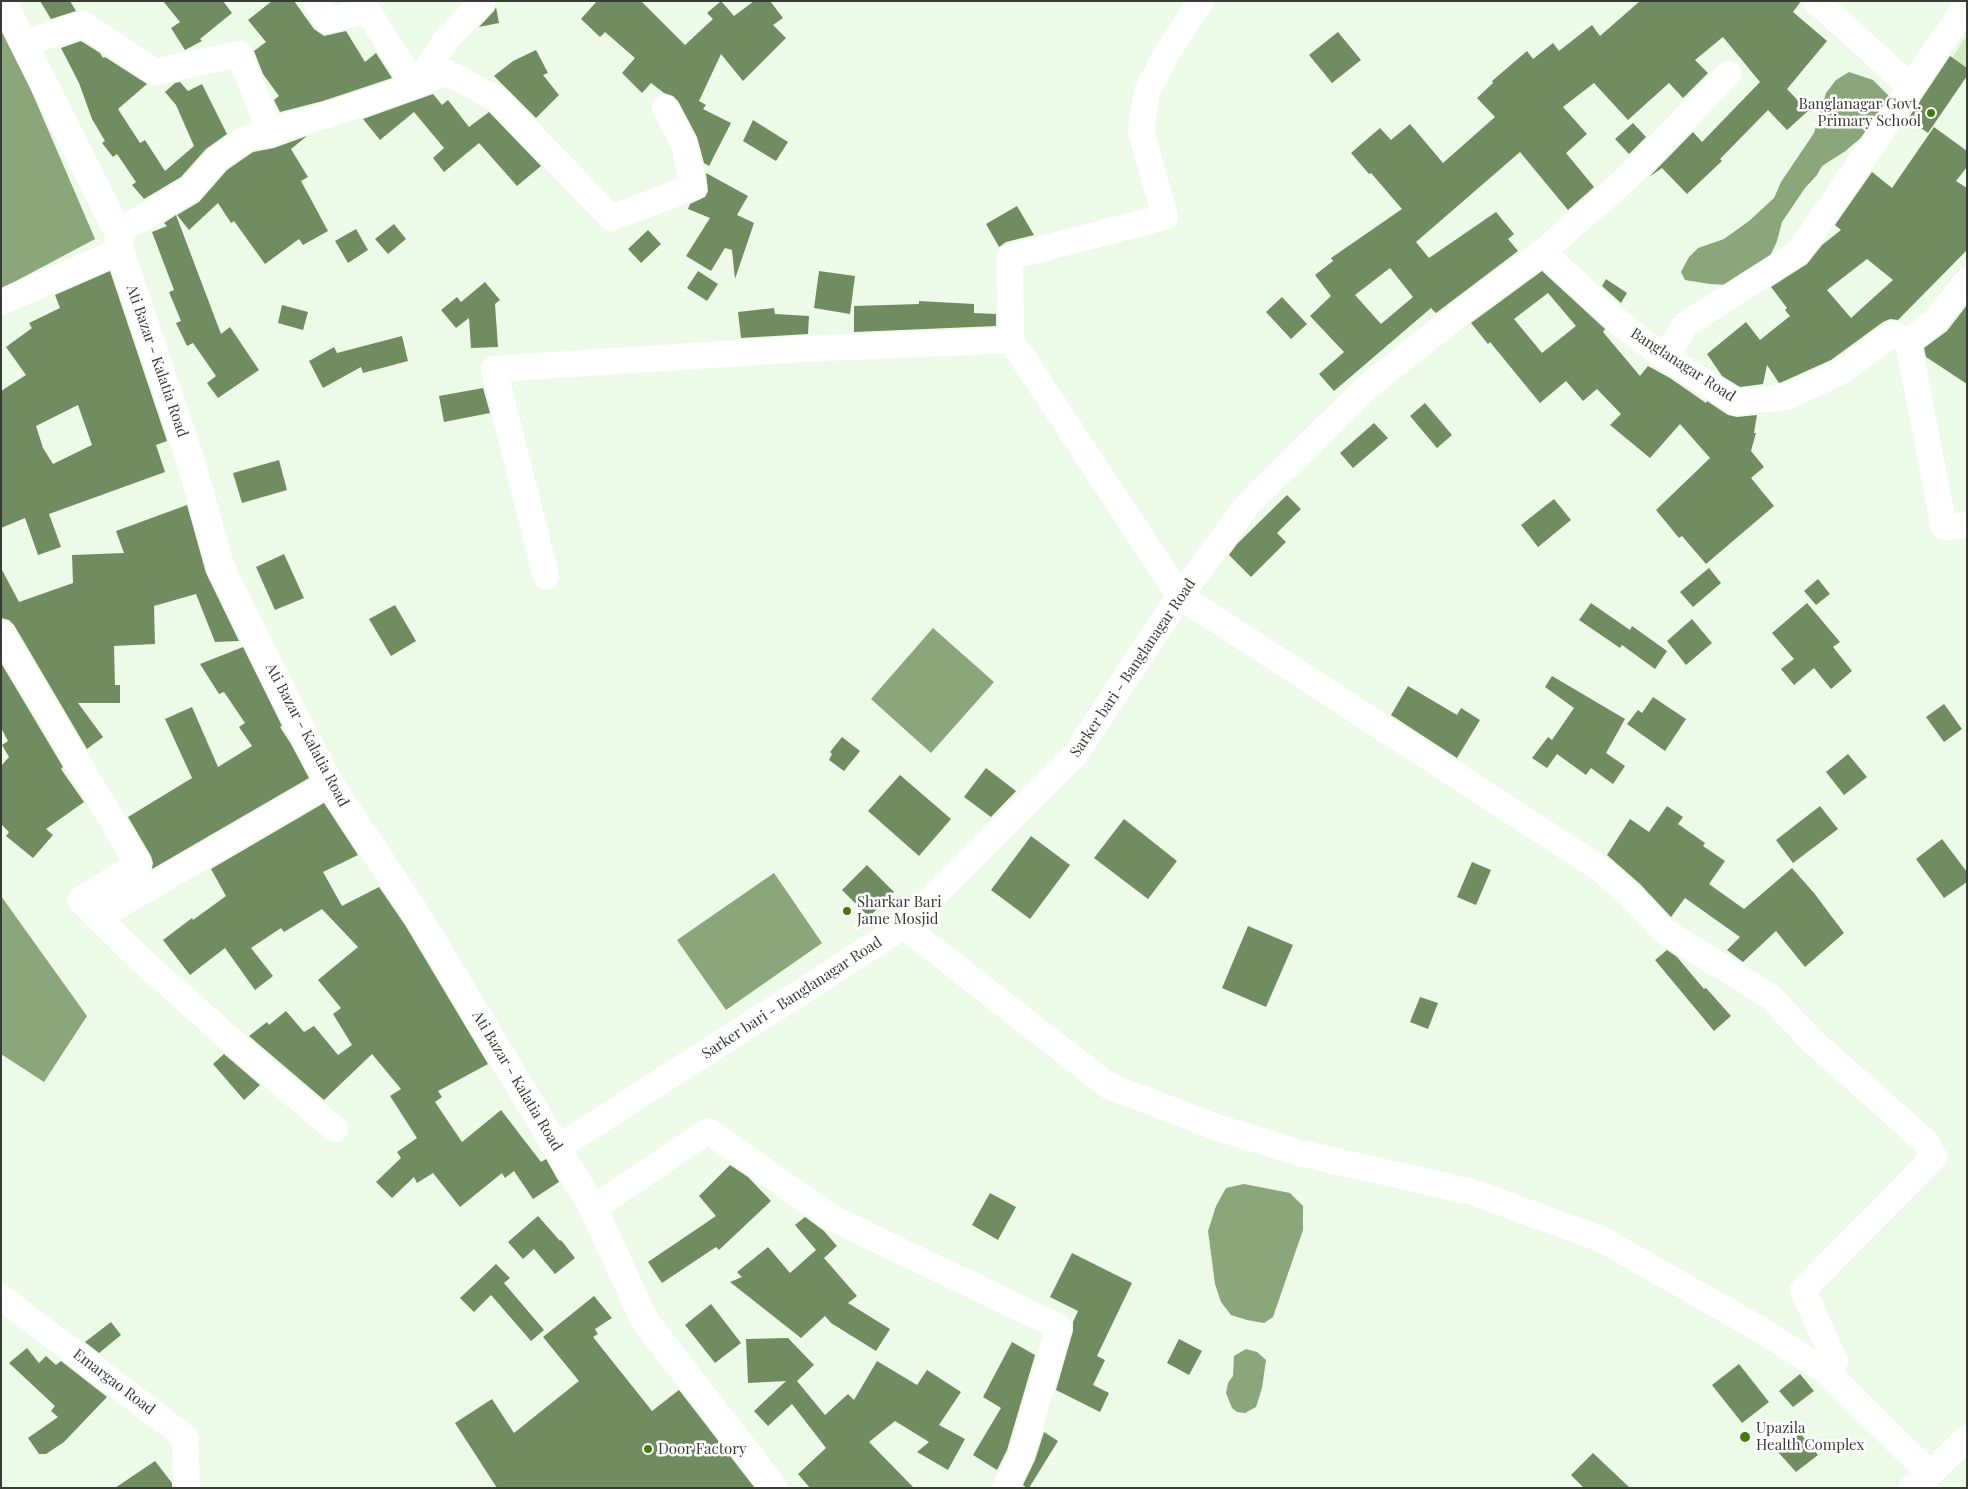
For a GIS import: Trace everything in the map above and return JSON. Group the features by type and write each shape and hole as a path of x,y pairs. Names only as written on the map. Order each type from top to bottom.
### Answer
{"main road":[{"name":"Ati Bazar - Kalatia Road","path":"2,1 119,242 191,462 220,566 329,783 418,917 593,1208 645,1321 774,1488"}],"street":[{"path":"316,1 327,21 367,10 415,86"},
{"path":"415,86 445,41 483,1"},
{"path":"1201,1 1166,55 1147,91 1141,132 1165,217 1010,257 1011,340 1180,596 1599,868 1629,894 1664,931 1771,997 1810,1039 1925,1141 1934,1157 1803,1290 1835,1361 1827,1372"},
{"path":"1816,1 1911,88"},
{"path":"1665,357 1686,324 1799,252 1967,5"},
{"path":"23,44 83,24 155,72 239,54 271,133"},
{"path":"1,302 119,242 191,189 218,159 247,138 271,133 286,126 415,86 446,72 498,100 611,218 694,187 684,144 665,108"},
{"path":"1543,252 1627,178 1728,74"},
{"name":"Banglanagar Road","path":"1543,252 1623,326 1665,357 1736,402 1786,397 1839,373 1892,334 1908,342"},
{"name":"Sarker bari - Banglanagar Road","path":"557,1148 904,926 1075,755 1180,596 1249,503 1368,386 1482,296 1543,252"},
{"path":"1967,281 1935,321 1908,342 1944,527 1967,525"},
{"path":"546,576 494,369 801,349 1011,340"},
{"path":"1,633 138,864 80,900 140,959 250,1058 335,1129"},
{"path":"97,918 329,783"},
{"path":"904,926 1106,1085 1216,1127 1300,1153 1472,1192 1601,1238 1763,1331 1827,1372 1920,1481 1967,1438"},
{"path":"593,1208 708,1131 832,1218 1059,1327 1021,1456 1005,1488"},
{"name":"Emargao Road","path":"1,1297 185,1437 187,1488"}],"shaded area":[{"path":"1,20 95,239 1,289"},
{"path":"1967,35 1967,77 1948,64"},
{"path":"1849,72 1873,80 1888,95 1888,104 1867,133 1844,152 1822,166 1817,175 1805,188 1782,222 1777,241 1767,263 1729,285 1685,280 1681,272 1689,257 1698,248 1724,239 1749,221 1774,198 1781,182 1814,133 1826,93 1836,80"},
{"path":"933,628 994,682 931,753 871,699"},
{"path":"774,873 822,943 726,1010 677,940"},
{"path":"1,896 87,1016 44,1082 1,1054"},
{"path":"1244,1184 1290,1193 1303,1206 1303,1230 1273,1317 1264,1323 1231,1315 1221,1302 1215,1284 1208,1231 1216,1206 1226,1188"},
{"path":"1246,1349 1257,1352 1266,1360 1262,1388 1256,1407 1245,1413 1237,1412 1232,1408 1226,1393 1228,1383 1233,1376 1234,1356"}],"building":[{"path":"40,1 70,1 76,11 51,19"},
{"path":"163,1 223,1 232,13 200,39 202,41 185,50 171,28 180,22"},
{"path":"272,1 294,1 314,29 324,36 346,31 365,62 376,53 392,78 323,101 280,112 274,100 279,96 263,74 254,51 266,42 248,20"},
{"path":"597,1 641,1 685,45 713,19 707,13 721,1 734,16 754,1 770,1 783,18 773,25 786,38 743,81 721,54 699,101 706,105 703,109 731,123 709,166 704,163 697,137 678,101 651,83 642,93 622,73 635,58 605,32 600,37 581,19"},
{"path":"1640,1 1801,1 1793,12 1827,41 1787,89 1808,111 1787,130 1768,110 1720,159 1722,161 1687,194 1662,168 1649,177 1693,132 1702,142 1760,82 1723,37 1695,60 1708,73 1683,98 1669,83 1628,120 1594,83 1563,107 1587,134 1566,153 1594,187 1568,210 1520,152 1416,242 1429,258 1496,212 1514,234 1508,239 1518,251 1436,313 1431,308 1334,391 1319,374 1344,352 1310,316 1331,296 1315,275 1333,261 1331,258 1402,209 1351,153 1380,128 1391,140 1410,124 1443,163 1495,117 1477,98 1493,83 1492,81 1527,51 1533,59 1553,43 1559,51 1592,25 1600,36","holes":["1390,268 1413,297 1381,324 1355,295"]},
{"path":"496,7 499,23 479,27 494,11"},
{"path":"1338,32 1361,60 1332,83 1309,55"},
{"path":"81,41 100,53 103,58 105,57 147,84 118,109 140,143 145,140 165,171 194,146 176,105 165,92 175,83 180,82 188,91 202,84 227,134 206,149 181,177 144,199 132,185 136,182 117,154 113,157 102,143 105,141 92,119 79,83 61,48"},
{"path":"536,50 548,73 543,75 559,95 536,118 494,76 513,61"},
{"path":"1950,56 1967,68 1967,76 1928,133 1908,119"},
{"path":"433,94 442,105 448,100 469,127 489,112 541,166 517,186 479,143 444,172 433,158 444,148 414,112 380,140 363,119"},
{"path":"753,120 788,142 776,161 743,141"},
{"path":"1633,123 1646,137 1629,154 1615,139"},
{"path":"1934,127 1967,151 1967,167 1956,181 1967,188 1967,250 1898,320 1890,319 1883,322 1831,360 1779,383 1767,365 1763,384 1740,387 1722,376 1707,354 1746,322 1760,340 1790,316 1785,310 1787,308 1771,287 1807,264 1822,245 1841,230 1835,225 1872,172 1892,188","holes":["1867,259 1893,280 1851,318 1827,290"]},
{"path":"307,136 291,149 308,177 301,181 328,231 303,245 299,239 265,264 234,221 231,223 218,203 189,230 177,215 199,202 227,170 253,152 274,148"},
{"path":"706,173 748,196 737,215 754,223 735,279 732,250 725,248 711,271 686,256 710,218 688,209 690,204 705,197 708,191"},
{"path":"1017,206 1034,235 1006,242 999,247 986,224"},
{"path":"176,215 221,334 230,327 259,370 218,398 207,383 216,376 193,343 187,346 176,323 181,321 169,292 174,290 152,232 167,226 164,223"},
{"path":"394,224 406,239 388,254 375,239"},
{"path":"356,229 368,250 348,263 335,241"},
{"path":"648,230 661,244 641,263 628,249"},
{"path":"110,271 167,441 156,445 165,472 49,514 61,547 38,555 25,518 1,528 1,391 26,375 6,347 32,328 29,323 60,308 55,295","holes":["78,405 92,445 53,464 43,448 36,426"]},
{"path":"698,271 718,284 707,301 687,288"},
{"path":"819,271 855,276 850,314 814,308"},
{"path":"1542,271 1605,329 1603,332 1640,376 1648,366 1728,415 1737,417 1757,415 1754,433 1756,433 1751,451 1764,467 1751,478 1774,506 1706,564 1682,536 1679,538 1656,510 1710,458 1680,424 1650,458 1610,425 1621,414 1597,389 1583,401 1566,381 1540,403 1490,342 1488,344 1471,323","holes":["1548,293 1576,326 1542,353 1514,319"]},
{"path":"1606,279 1627,293 1621,303 1602,286"},
{"path":"485,282 500,300 495,304 498,347 471,348 469,318 456,328 441,310 457,297 461,302"},
{"path":"1282,297 1307,324 1291,339 1266,312"},
{"path":"919,301 974,304 974,313 996,314 996,326 854,332 854,306 919,304"},
{"path":"282,305 308,312 303,330 278,323"},
{"path":"1967,305 1967,384 1926,357 1924,348 1947,331"},
{"path":"774,308 775,314 809,316 808,334 741,338 738,312"},
{"path":"402,336 408,361 363,373 361,367 323,388 309,361 334,347 337,353"},
{"path":"483,388 490,413 444,422 439,396"},
{"path":"1425,403 1452,435 1437,448 1410,416"},
{"path":"1374,423 1388,438 1353,468 1340,453"},
{"path":"279,460 287,490 242,503 233,473"},
{"path":"1287,495 1301,509 1277,533 1286,542 1251,577 1229,555 1237,544"},
{"path":"1554,499 1571,520 1538,547 1521,525"},
{"path":"187,505 206,573 239,641 215,642 196,594 154,606 155,644 114,646 115,685 120,685 120,703 78,703 103,737 87,749 14,625 9,620 1,618 1,568 19,602 73,583 72,555 124,553 116,531"},
{"path":"284,554 304,598 275,610 256,567"},
{"path":"1709,568 1721,583 1693,607 1680,592"},
{"path":"1818,579 1830,594 1816,605 1804,591"},
{"path":"1591,603 1630,630 1632,626 1667,651 1655,669 1622,645 1620,648 1579,620"},
{"path":"1807,603 1840,642 1833,647 1852,671 1831,689 1814,668 1794,685 1781,669 1794,659 1772,633"},
{"path":"395,605 416,641 391,656 369,619"},
{"path":"1692,619 1712,643 1686,665 1667,641"},
{"path":"243,647 282,726 280,727 309,778 152,869 151,856 128,817 192,778 165,719 192,707 218,767 252,746 239,727 245,723 224,692 219,694 200,664"},
{"path":"1,663 63,767 61,769 84,802 46,829 53,835 33,858 6,836 9,832 1,824 1,766 9,757 2,745 8,741 1,728"},
{"path":"1552,676 1625,719 1606,753 1625,766 1613,784 1591,768 1586,775 1557,754 1547,768 1532,758 1548,737 1552,740 1574,708 1545,687"},
{"path":"1408,686 1457,715 1461,708 1480,720 1457,758 1391,715"},
{"path":"1653,697 1686,719 1665,751 1627,724 1638,710 1642,713"},
{"path":"1944,704 1962,729 1944,742 1926,717"},
{"path":"842,737 860,751 844,771 829,760 832,754 830,752"},
{"path":"1848,754 1867,777 1844,795 1826,772"},
{"path":"986,768 1016,791 991,817 964,797"},
{"path":"900,775 951,819 919,856 868,811"},
{"path":"324,803 358,855 323,872 342,906 379,887 405,925 488,1064 438,1091 442,1097 435,1102 462,1142 501,1110 541,1162 546,1159 559,1182 533,1199 514,1171 505,1178 502,1173 460,1207 433,1173 417,1183 414,1177 392,1198 376,1182 401,1158 397,1152 417,1138 390,1096 401,1089 372,1054 324,1100 249,1036 267,1022 269,1025 286,1011 304,1032 314,1026 338,1055 352,1045 333,1014 341,1008 318,980 358,947 322,909 284,932 281,928 251,948 273,976 255,990 225,948 190,975 163,940 226,896 211,869"},
{"path":"1667,806 1683,817 1678,824 1705,843 1703,846 1725,861 1709,884 1744,909 1792,868 1814,893 1844,933 1805,967 1776,931 1743,962 1727,950 1740,937 1685,898 1671,917 1640,884 1607,855 1630,819 1649,832"},
{"path":"1820,806 1838,829 1793,863 1776,840"},
{"path":"1124,819 1177,861 1148,899 1094,858"},
{"path":"1031,836 1070,865 1030,919 991,890"},
{"path":"1942,839 1967,872 1967,882 1944,898 1916,859"},
{"path":"1472,862 1491,870 1476,905 1457,897"},
{"path":"867,865 894,892 869,917 842,890"},
{"path":"1248,926 1293,945 1266,1007 1222,988"},
{"path":"1667,950 1677,957 1704,989 1706,988 1731,1016 1714,1031 1655,960"},
{"path":"1420,997 1438,1003 1428,1029 1410,1022"},
{"path":"224,1054 260,1085 244,1100 213,1064"},
{"path":"730,1165 748,1177 771,1201 719,1250 716,1247 662,1283 648,1262 716,1216 699,1196"},
{"path":"990,1193 1016,1207 998,1240 972,1225"},
{"path":"538,1216 575,1258 555,1274 534,1249 523,1259 508,1242"},
{"path":"805,1217 824,1231 837,1246 824,1258 857,1296 848,1303 890,1329 876,1351 831,1323 825,1316 801,1338 730,1282 742,1277 737,1272 768,1247 790,1273 816,1250 795,1225"},
{"path":"1072,1253 1132,1283 1097,1356 1105,1360 1093,1385 1109,1393 1100,1412 1056,1390 1073,1331 1073,1322 1078,1311 1050,1297"},
{"path":"496,1264 510,1278 504,1283 544,1330 531,1341 491,1295 474,1312 460,1298"},
{"name":"Door Factory","path":"594,1296 612,1318 595,1329 598,1334 593,1337 652,1411 679,1390 754,1487 497,1488 455,1423 492,1399 514,1433 579,1381 543,1337"},
{"path":"711,1304 741,1343 715,1363 685,1325"},
{"path":"111,1322 121,1335 99,1353 85,1342"},
{"path":"788,1338 814,1365 797,1381 825,1415 848,1394 854,1400 877,1361 917,1385 927,1370 961,1392 939,1425 965,1439 948,1470 917,1452 929,1442 895,1421 869,1442 914,1488 810,1488 798,1474 826,1448 792,1404 768,1426 754,1411 786,1381 748,1383 746,1339"},
{"path":"1179,1339 1202,1351 1189,1375 1167,1363"},
{"path":"1012,1342 1035,1355 1007,1450 997,1470 973,1455 1001,1408 983,1397"},
{"path":"27,1348 39,1363 46,1356 56,1365 61,1361 107,1397 64,1442 46,1454 39,1454 28,1438 58,1417 51,1411 55,1406 9,1363"},
{"path":"1739,1364 1769,1402 1742,1423 1712,1385"},
{"path":"1800,1374 1814,1391 1793,1407 1779,1391"},
{"path":"1044,1432 1058,1441 1029,1488 1027,1488 1023,1485 1035,1460"},
{"path":"1800,1433 1818,1455 1796,1472 1778,1452"},
{"path":"1593,1453 1630,1488 1584,1488 1571,1475"},
{"path":"155,1461 172,1483 172,1488 115,1488"}],"place":[{"name":"Banglanagar Govt. Primary School","path":"1931,113"},
{"name":"Sharkar Bari Jame Mosjid","path":"847,911"},
{"name":"Upazila Health Complex","path":"1745,1437"},
{"name":"Door Factory","path":"648,1449"}]}
